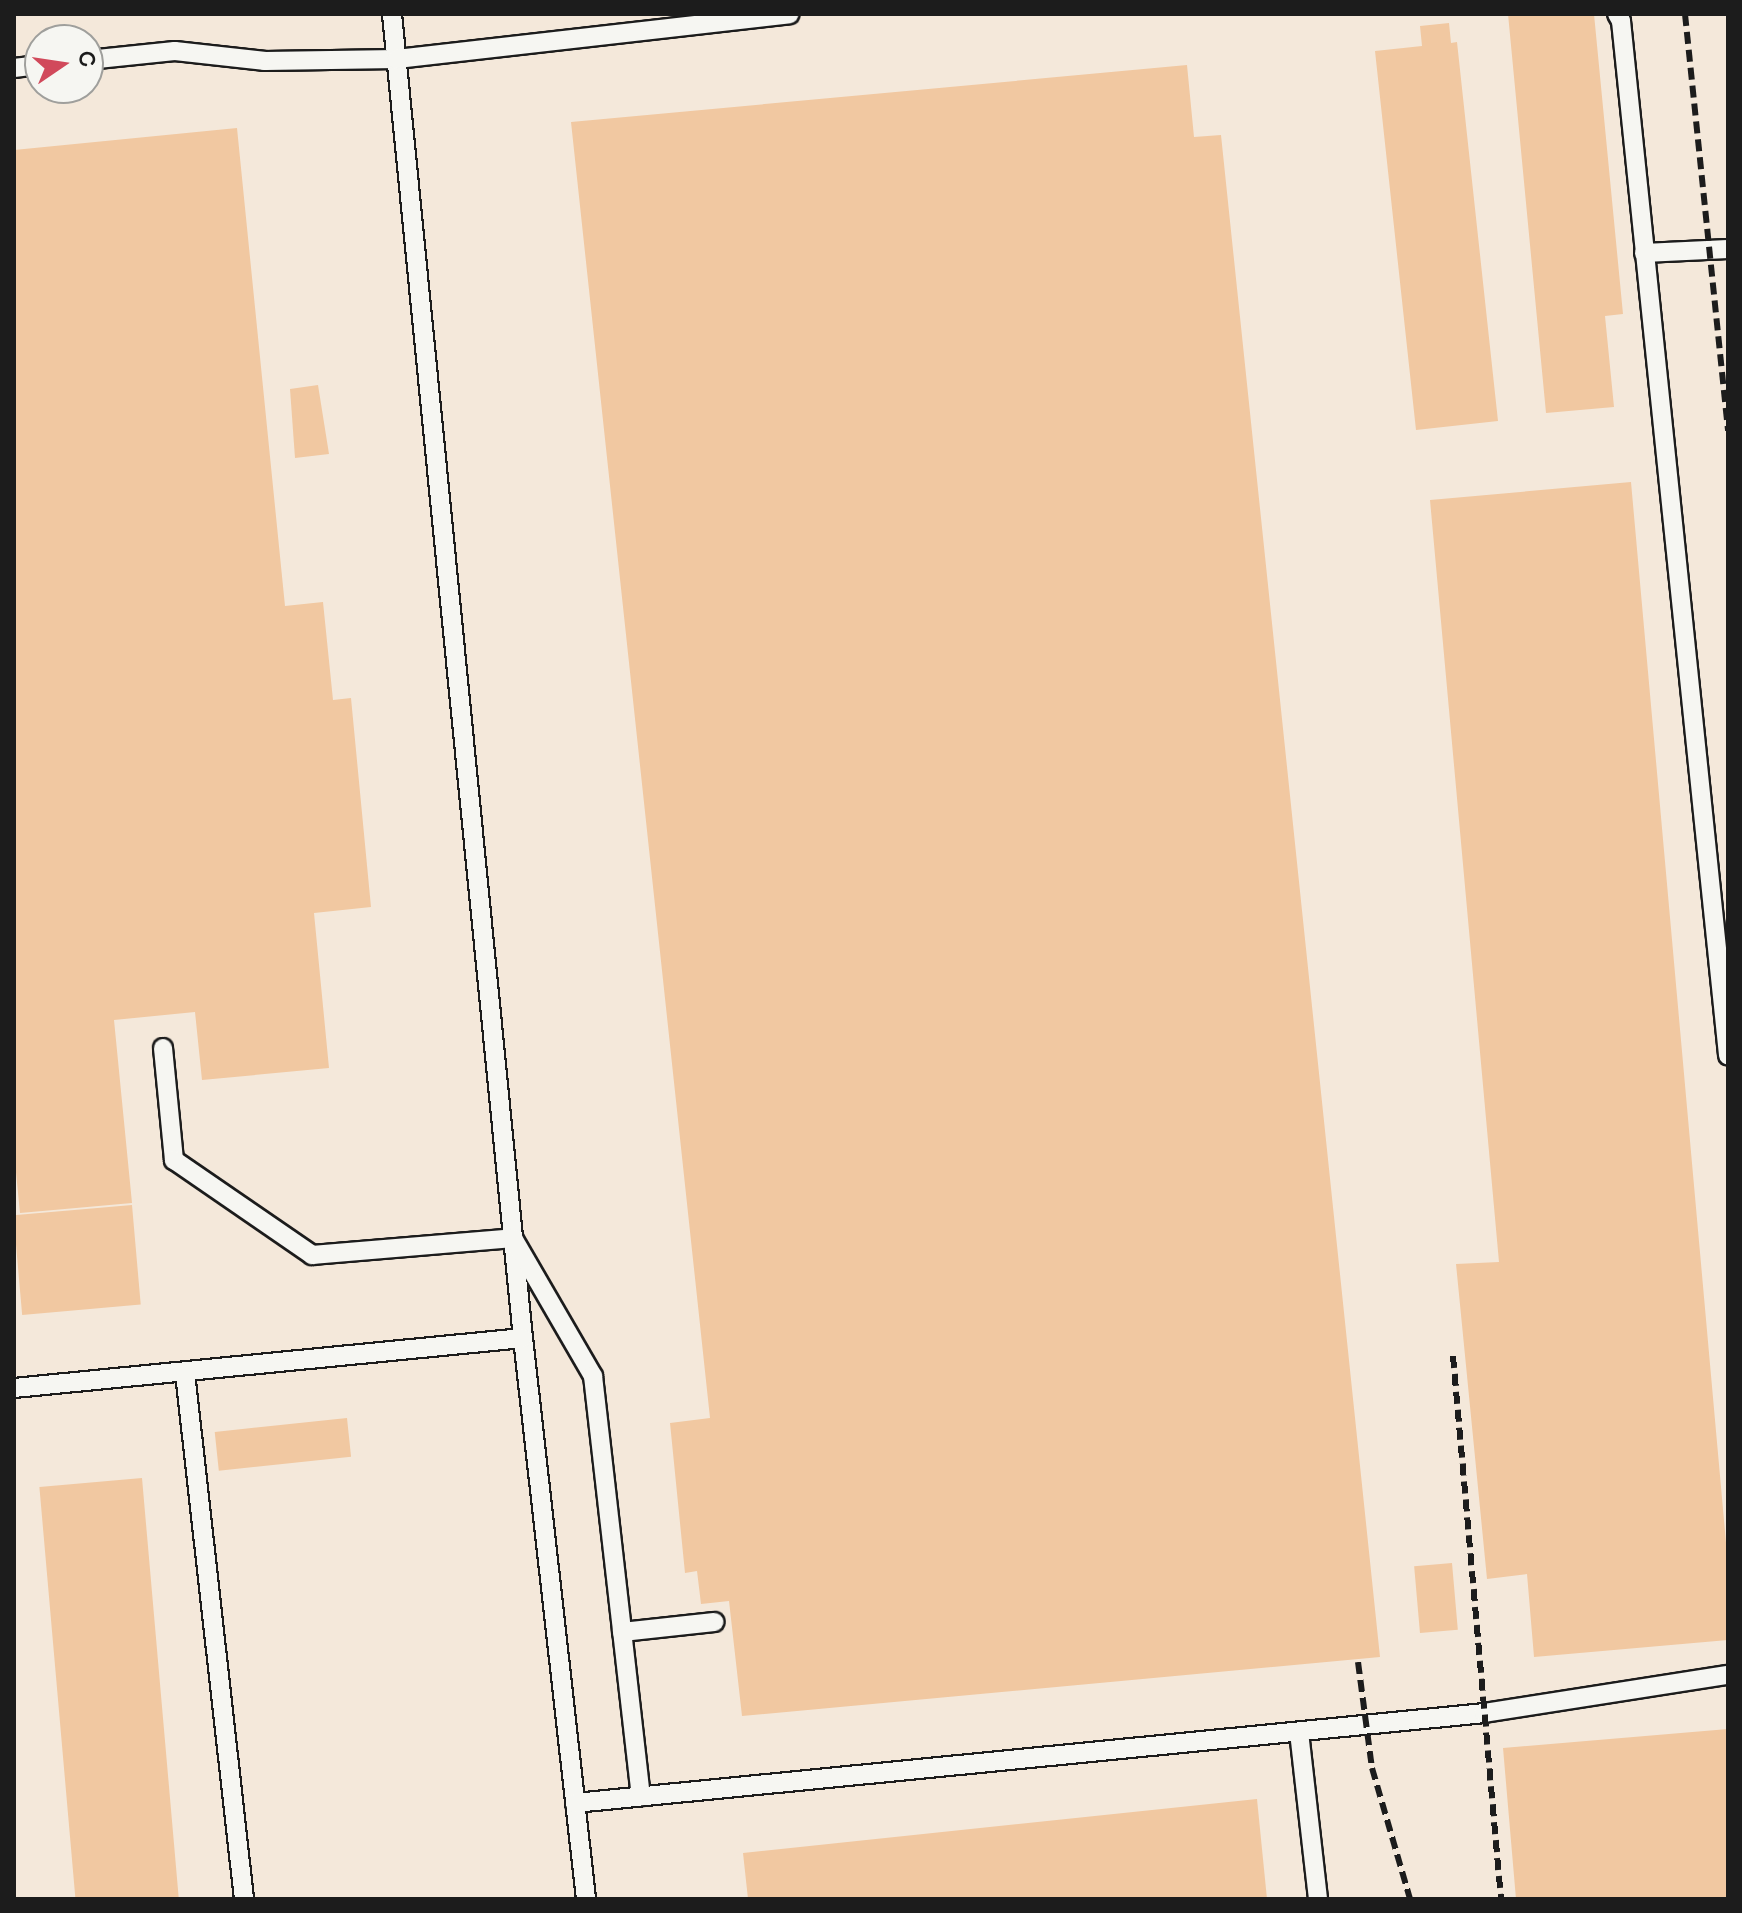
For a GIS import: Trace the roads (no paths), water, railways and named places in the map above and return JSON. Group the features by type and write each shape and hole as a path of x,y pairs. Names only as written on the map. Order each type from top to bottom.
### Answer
{"lane":[{"path":"392,14 523,1338 586,1899"},
{"path":"104,58 175,51 265,61 397,59 789,14"},
{"path":"1617,14 1621,21 1726,1010 1728,1055"},
{"path":"1644,253 1728,249"},
{"path":"163,1048 174,1160 312,1255 513,1238"},
{"path":"513,1238 593,1376 641,1796"},
{"path":"14,1388 523,1338"},
{"path":"185,1373 244,1899"},
{"path":"622,1632 714,1622"},
{"path":"575,1803 1484,1713 1728,1675"},
{"path":"1299,1732 1318,1899"}],"railway":[{"path":"1685,14 1728,431"},
{"path":"1453,1356 1501,1899"},
{"path":"1358,1662 1372,1768 1410,1899"}]}
